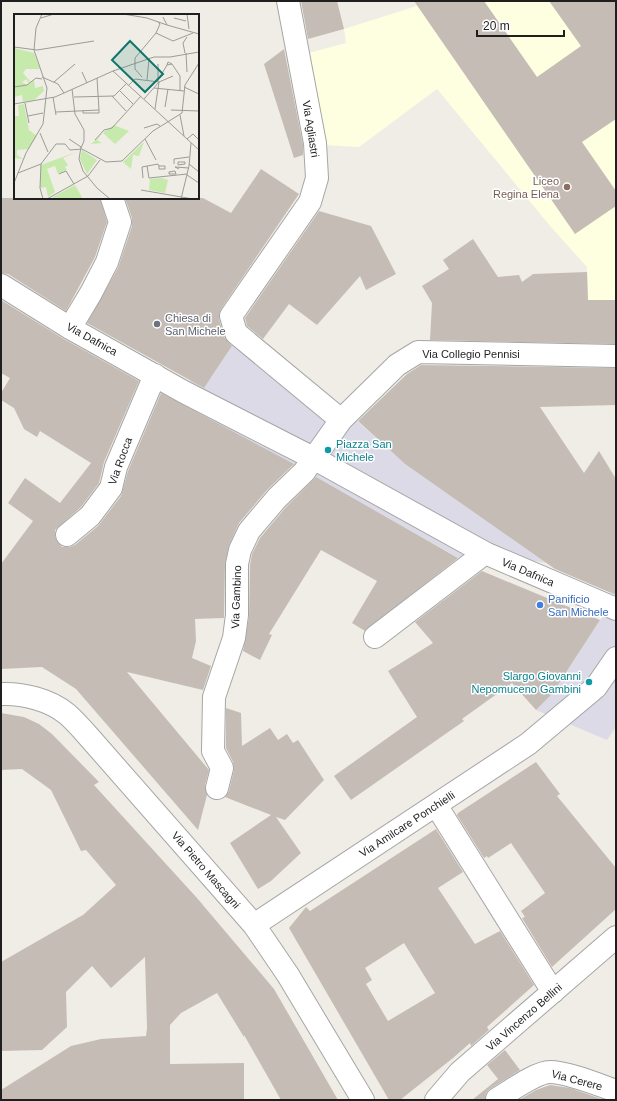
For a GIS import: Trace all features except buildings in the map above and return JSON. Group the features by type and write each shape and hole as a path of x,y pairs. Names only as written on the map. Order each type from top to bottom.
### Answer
{"street":[{"name":"Via Agliastri","path":"288,1 315,143 317,178 310,202 231,316 236,333 345,416"},
{"path":"70,328 91,293 107,262 120,222 112,199"},
{"name":"Via Dafnica","path":"1,285 70,328 155,375 310,465 485,553 616,609"},
{"name":"Via Collegio Pennisi","path":"310,465 345,416 397,365 418,352 616,356"},
{"name":"Via Rocca","path":"67,535 90,516 112,488 116,467 155,375"},
{"name":"Via Gambino","path":"217,788 222,768 213,751 214,697 234,638 237,616 237,564 240,550 248,531 277,498 310,465"},
{"path":"374,637 485,553"},
{"name":"Via Amilcare Ponchielli","path":"254,925 528,744 596,687 616,658"},
{"name":"Via Pietro Mascagni","path":"1,694 12,694 39,700 66,713 89,737 254,925 288,975 363,1100"},
{"path":"436,805 553,992"},
{"name":"Via Vincenzo Bellini","path":"436,1100 460,1072 616,937"},
{"name":"Via Cerere","path":"497,1099 538,1075 549,1072 562,1074 616,1091"}],"shaded area":[{"name":"Liceo Regina Elena","path":"414,1 616,1 616,343 590,343 587,267 551,227 437,89 359,147 325,145 305,54 346,43 344,29 417,6"},
{"name":"Piazza San Michele","path":"236,340 260,342 357,421 405,464 547,563 485,553 459,558 179,402 191,379 211,378"},
{"name":"Slargo Giovanni Nepomuceno Gambini","path":"616,609 616,727 607,740 536,710 552,694 604,614"}],"place":[{"name":"Liceo Regina Elena","path":"567,187"},
{"name":"Chiesa di San Michele","path":"157,324"},
{"name":"Piazza San Michele","path":"328,450"},
{"name":"Panificio San Michele","path":"540,605"},
{"name":"Slargo Giovanni Nepomuceno Gambini","path":"589,682"}]}
